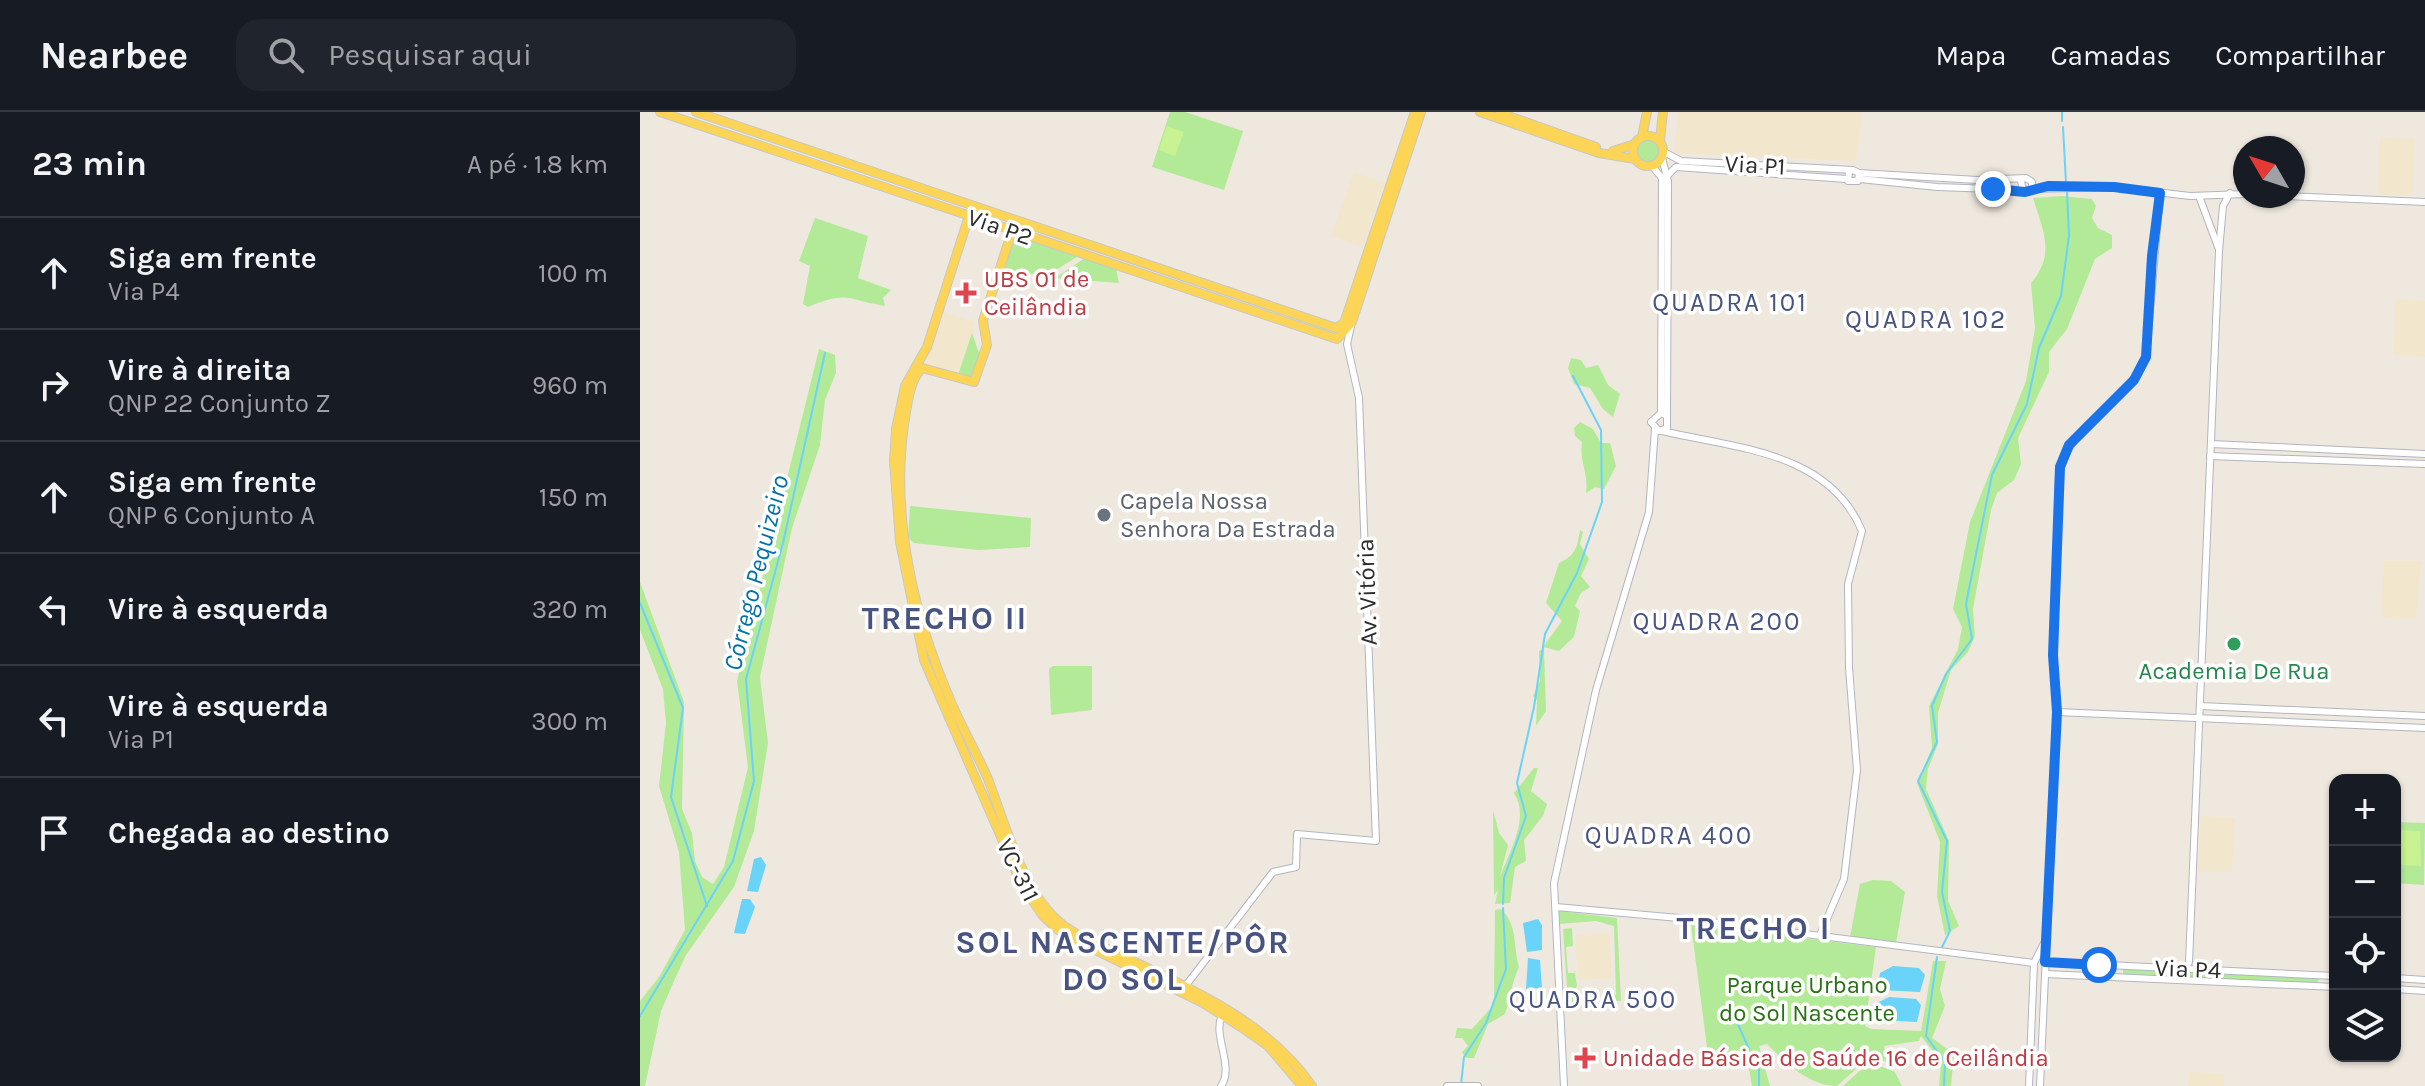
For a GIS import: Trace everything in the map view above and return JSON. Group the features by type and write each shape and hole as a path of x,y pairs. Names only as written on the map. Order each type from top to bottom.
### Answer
{"main road":[{"name":"Via P2","path":"660,112 1341,341"},
{"name":"Via P2","path":"696,112 1339,328 1418,112"},
{"path":"1341,341 1352,322 1418,112"},
{"path":"1480,112 1599,153 1635,159 1643,166 1652,166 1663,155 1660,140 1663,112"},
{"path":"1496,112 1604,150 1620,151 1651,136 1660,140"},
{"path":"1635,159 1647,112"},
{"path":"751,143 755,132"},
{"path":"901,194 909,184"},
{"path":"909,184 911,197"},
{"path":"969,216 927,347 905,386 899,435 901,490 911,572 924,630 945,700 959,736 971,753"},
{"path":"916,370 927,367 974,382 987,345 983,321 1012,231"},
{"path":"1061,247 1070,239"},
{"path":"1070,239 1071,251"},
{"path":"1175,286 1184,283 1179,275"},
{"path":"1193,292 1189,284 1197,282"},
{"name":"VC-311","path":"945,700 961,722 1029,897 1052,925 1063,934 1178,988 1222,1015 1268,1046 1302,1086"},
{"path":"1178,988 1206,997 1272,1039 1293,1059 1312,1086"}],"street":[{"name":"Via P1","path":"1663,155 1712,166"},
{"path":"1564,1086 1554,883 1583,743 1649,512 1656,439 1662,430 1667,176 1663,155"},
{"path":"1652,166 1662,178 1664,414"},
{"name":"Via P1","path":"1667,176 1676,167 1725,166 1859,176 1937,187 2025,192 2032,185"},
{"name":"Via P1","path":"1848,175 1853,183 1859,176"},
{"name":"Via P1","path":"1859,176 2021,181 2026,178 2032,185 2114,187 2199,196 2212,194"},
{"path":"2020,190 2021,181"},
{"path":"2040,1086 2057,712 2053,655 2059,476 2067,448 2141,370 2147,347 2152,256 2160,193"},
{"path":"2189,967 2219,251 2222,209 2230,193"},
{"path":"2202,206 2212,194 2233,193"},
{"path":"2212,194 2222,209"},
{"path":"2199,196 2219,251"},
{"path":"2305,197 2421,202"},
{"path":"2207,218 2222,209"},
{"name":"Av. Vitória","path":"1178,988 1273,872 1296,867 1297,834 1376,841 1359,398 1341,341"},
{"path":"1664,414 1652,419 1662,430 1746,447 1788,460 1848,505 1862,531 1848,584 1849,668 1857,770 1844,879 1820,935"},
{"path":"2211,444 2425,454"},
{"path":"2323,460 2324,449"},
{"path":"2210,456 2425,464"},
{"path":"2200,706 2425,716"},
{"path":"2057,712 2425,728"},
{"path":"2329,724 2334,719 2331,712"},
{"path":"2342,713 2339,718 2342,724"},
{"path":"1556,907 1820,935 2034,963"},
{"path":"2029,1086 2034,963 2046,939"},
{"name":"Via P4","path":"2037,953 2046,958 2117,965 2329,976"},
{"path":"2116,977 2117,965"},
{"name":"Via P4","path":"2045,974 2329,987"},
{"path":"2315,986 2322,981 2318,975"},
{"path":"2401,978 2425,980"},
{"path":"2401,989 2425,991"},
{"path":"1221,1086 1225,1077 1219,1023 1222,1015"},
{"path":"2033,1016 2037,1021 2043,1018"},
{"path":"2032,1028 2042,1027"},
{"path":"1448,1086 1473,1085"}],"shaded area":[{"path":"1678,112 1862,112 1856,161 1674,153"},
{"path":"2380,137 2415,139 2412,196 2378,194"},
{"path":"1354,172 1384,183 1362,247 1331,236"},
{"path":"2396,299 2425,301 2425,357 2393,355"},
{"path":"942,311 975,322 958,375 925,364"},
{"path":"2384,561 2421,561 2416,619 2381,617"},
{"path":"2201,816 2235,818 2232,872 2198,872"},
{"path":"1609,933 1612,978 1579,980 1575,935"},
{"path":"2189,1072 2224,1074 2223,1086 2188,1086"}],"green space":[{"path":"1170,112 1185,112 1243,131 1224,190 1152,167"},
{"path":"1167,126 1184,132 1175,156 1159,150"},
{"path":"1649,138 1658,142 1662,151 1658,160 1649,164 1640,160 1636,151 1640,142"},
{"path":"2062,196 2092,199 2096,206 2092,218 2098,228 2112,235 2112,248 2095,259 2067,329 2049,352 2049,372 2018,438 2021,464 2014,480 1997,493 1991,510 1973,609 1975,636 1968,652 1951,670 1938,713 1938,744 1928,769 1926,789 1949,841 1948,901 1959,926 1945,935 1937,896 1940,842 1917,783 1932,748 1929,706 1958,649 1962,627 1953,609 1970,522 2026,381 2035,328 2031,283 2039,272 2045,252 2033,198"},
{"path":"815,218 868,236 858,278 891,290 883,298 885,306 848,298 832,299 808,307 803,304 810,266 799,261"},
{"path":"1015,236 1077,257 1046,276 1004,270"},
{"path":"1085,258 1116,269 1119,283 1055,278"},
{"path":"972,333 980,356 971,378 958,375"},
{"path":"819,349 835,355 836,373 825,400 820,445 792,528 760,677 768,743 754,831 734,887 686,955 674,981 661,1011 645,1086 640,1086 640,1001 659,977 685,930 679,852 659,786 666,723 663,689 640,630 640,582 684,702 682,809 692,833 695,861 702,877 713,884 724,867 748,767 737,681"},
{"path":"1571,358 1581,360 1586,368 1598,365 1608,385 1620,394 1613,417 1603,409 1590,388 1574,384 1568,368"},
{"path":"1580,422 1593,429 1601,443 1610,443 1616,466 1604,489 1595,487 1586,493 1582,442 1575,436 1574,428"},
{"path":"910,506 1031,518 1030,547 978,550 914,543 908,538"},
{"path":"1580,530 1583,532 1580,544 1589,559 1581,576 1590,587 1581,593 1575,606 1580,611 1574,637 1559,651 1543,647 1562,621 1546,603 1559,563 1575,550"},
{"path":"1544,649 1546,711 1536,726 1537,700 1533,696 1540,681 1539,651"},
{"path":"1053,666 1092,666 1092,710 1051,715 1049,669"},
{"path":"1534,768 1538,768 1531,791 1547,804 1543,816 1524,840 1526,861 1515,867 1510,903 1495,904 1498,890 1494,895 1493,810 1499,833 1508,845 1499,880 1519,825 1519,803 1514,793"},
{"path":"2401,822 2425,823 2424,885 2401,883"},
{"path":"2401,830 2420,831 2421,866 2401,865"},
{"path":"1873,880 1891,881 1905,892 1896,943 1850,937 1860,884"},
{"path":"1501,909 1513,929 1519,967 1505,1014 1488,1024 1474,1058 1466,1058 1462,1052 1468,1046 1462,1038 1455,1038 1457,1028 1472,1029 1491,1008 1494,998 1495,910"},
{"path":"1559,911 1617,918 1621,1001 1612,1001 1613,994 1616,995 1614,926 1596,921 1559,924"},
{"name":"Parque Urbano do Sol Nascente","path":"1691,925 1876,947 1865,1026 1871,1029 1921,1031 1933,961 1946,961 1940,989 1945,1006 1932,1038 1954,1054 1951,1086 1939,1086 1941,1062 1921,1036 1919,1041 1884,1046 1887,1061 1866,1060 1837,1086 1807,1077 1767,1044 1759,1046 1770,1086 1752,1086 1742,1050 1724,1053 1709,1062"},
{"path":"1572,928 1573,946 1566,947 1568,973 1575,973 1577,986 1572,995 1579,1003 1568,1003 1563,929"},
{"path":"2123,969 2319,980 2315,984 2123,975"},
{"path":"1875,1064 1895,1072 1902,1086 1843,1086 1864,1067"}],"water":[{"path":"761,857 766,865 758,892 747,891 754,859"},
{"path":"742,899 750,899 755,907 745,934 734,933"},
{"path":"1538,919 1542,925 1542,950 1527,952 1523,923"},
{"path":"1528,958 1540,960 1542,988 1526,989"},
{"path":"1893,966 1919,968 1925,975 1920,992 1881,990 1878,986 1880,973"},
{"path":"1889,997 1916,999 1921,1005 1917,1022 1878,1020 1874,1016 1877,1003"}],"waterway":[{"path":"2062,112 2062,121"},
{"path":"2063,127 2066,183"},
{"path":"1942,947 1950,931 1942,892 1947,841 1918,781 1937,742 1932,706 1946,674 1972,639 1966,604 1992,475 2027,404 2039,348 2061,296 2069,236 2067,191"},
{"name":"Córrego Pequizeiro","path":"640,1016 733,861 754,781 746,679 783,543 825,353"},
{"path":"1503,904 1504,878 1526,816 1517,783 1534,707 1545,634 1577,573 1602,502 1601,430 1573,376"},
{"path":"640,603 683,708 671,797 707,906"},
{"path":"1461,1085 1464,1057 1486,1023 1506,969 1503,908"},
{"path":"1937,957 1926,1036 1945,1062 1944,1086"},
{"path":"1732,1011 1749,1049"},
{"path":"1752,1054 1759,1068 1759,1086"}],"place":[{"name":"UBS 01 de Ceilândia","path":"966,293"},
{"name":"Capela Nossa Senhora Da Estrada","path":"1104,515"},
{"name":"Academia De Rua","path":"2234,644"},
{"name":"Unidade Básica de Saúde 16 de Ceilândia","path":"1585,1058"}],"district":[{"name":"QUADRA 101","path":"1730,302"},
{"name":"QUADRA 102","path":"1926,319"},
{"name":"TRECHO II","path":"945,618"},
{"name":"QUADRA 200","path":"1717,621"},
{"name":"QUADRA 400","path":"1669,835"},
{"name":"TRECHO I","path":"1754,928"},
{"name":"SOL NASCENTE/PÔR DO SOL","path":"1123,960"},
{"name":"QUADRA 500","path":"1593,999"}],"route":[{"path":"1993,189 2025,192 2048,186 2114,187 2160,193 2152,256 2146,357 2134,380 2069,445 2059,476 2053,655 2057,712 2045,962 2099,965"}]}
